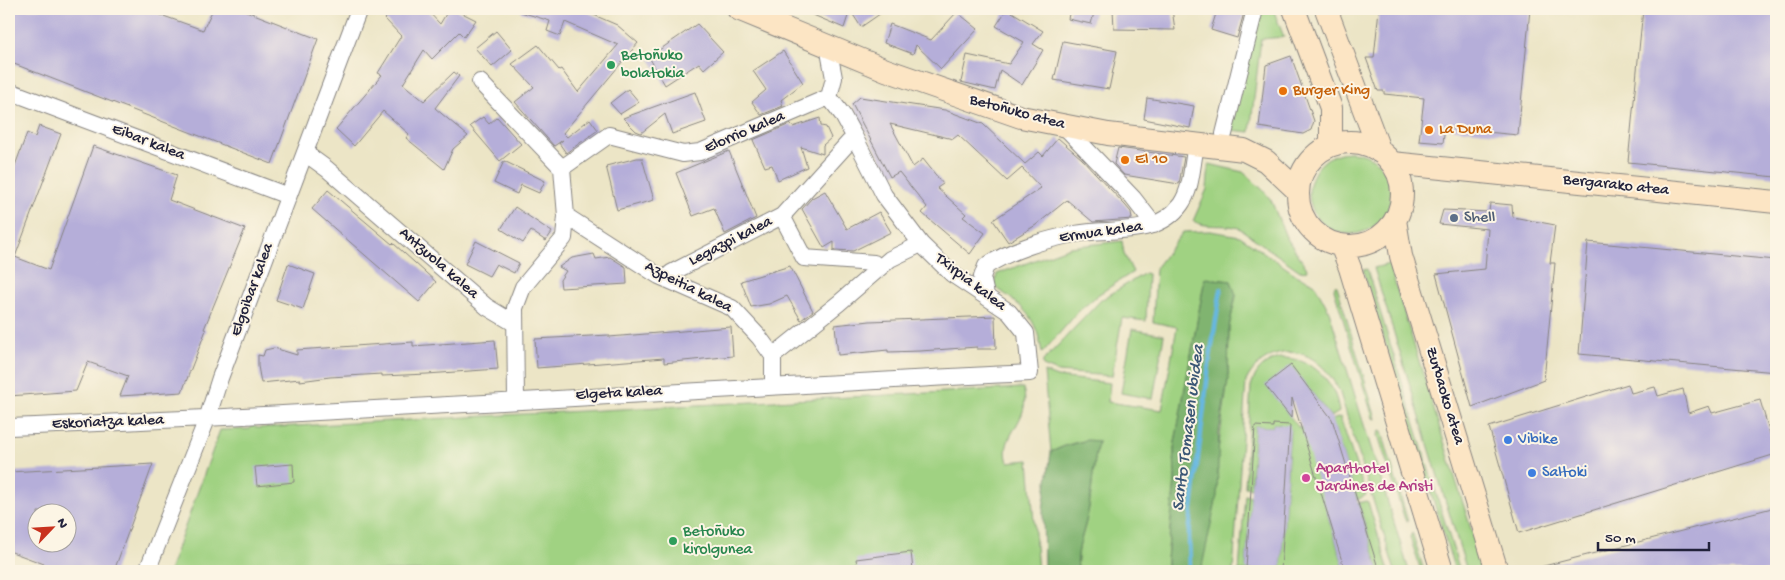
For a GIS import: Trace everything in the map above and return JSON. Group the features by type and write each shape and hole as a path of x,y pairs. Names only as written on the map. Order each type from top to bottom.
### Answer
{"main road":[{"path":"1294,9 1330,108 1331,146"},
{"path":"1326,9 1386,157 1402,188 1400,210 1395,220 1385,233 1372,242 1357,246 1341,245 1323,239 1309,226 1300,209 1298,191 1301,176 1308,163 1318,153 1331,146 1356,142 1386,157"},
{"name":"Betoñuko atea","path":"748,10 866,62 994,109 1064,126 1244,150 1259,156 1298,191"},
{"name":"Bergarako atea","path":"1386,157 1457,170 1776,202"},
{"name":"Bergarako atea","path":"1402,188 1457,170"},
{"name":"Zurbaoko atea","path":"1395,220 1401,256 1497,571"},
{"path":"1341,245 1350,268 1442,571"}],"street":[{"name":"Elgoibar kalea","path":"147,571 207,419 288,196 359,9"},
{"path":"1224,134 1255,9"},
{"path":"828,46 834,78 828,97"},
{"path":"834,78 853,66 866,62"},
{"path":"480,82 562,168 566,216 564,238 523,287 515,308 516,400"},
{"name":"Eibar kalea","path":"10,96 288,196"},
{"name":"Elorrio kalea","path":"562,168 610,135 684,154 700,152 828,97"},
{"name":"Txirpia kalea","path":"828,97 842,114 884,195 921,244 952,274 1009,312 1026,333 1030,373"},
{"path":"1064,126 1133,198 1154,225"},
{"name":"Legazpi kalea","path":"671,273 782,216 849,142"},
{"name":"Ermua kalea","path":"952,274 968,273 1006,256 1064,236 1154,225 1169,217 1182,202 1186,194 1196,145"},
{"name":"Antzuola kalea","path":"305,153 327,169 487,306 514,323"},
{"name":"Azpeitia kalea","path":"566,216 659,276 732,308 759,337 773,356"},
{"path":"782,216 804,258 874,263"},
{"path":"773,386 773,356 890,259 921,244"},
{"path":"986,266 982,276 986,295"},
{"name":"Elgeta kalea","path":"207,419 516,400 1030,373"},
{"name":"Eskoriatza kalea","path":"9,427 207,419"}],"green space":[{"path":"1259,9 1273,9 1284,37 1261,39 1250,132 1230,130"},
{"path":"1350,152 1366,155 1379,164 1388,177 1391,193 1388,209 1379,222 1366,231 1350,234 1334,231 1321,222 1312,209 1309,193 1312,177 1321,164 1334,155"},
{"path":"1209,164 1243,172 1263,190 1271,200 1286,237 1308,270 1300,271 1239,228 1204,225 1193,221 1207,189"},
{"path":"1210,231 1240,236 1298,276 1314,283 1329,311 1409,571 1395,571 1339,390 1327,372 1318,363 1309,357 1288,352 1268,358 1259,364 1246,381 1233,571 1201,571 1228,380 1229,327 1236,296 1231,281 1205,278 1174,448 1175,480 1167,571 1078,571 1079,547 1088,515 1098,441 1074,443 1051,452 1044,372 1057,377 1110,383 1108,402 1162,410 1177,327 1153,322 1156,267 1183,232"},
{"path":"1122,241 1124,254 1133,272 1099,294 1079,311 1042,353 1036,330 1027,314 1013,300 994,286 997,274 1070,247"},
{"path":"1389,264 1484,571 1467,571 1374,268"},
{"path":"1367,269 1460,571 1455,571 1363,270"},
{"path":"1145,273 1148,274 1146,321 1122,318 1112,376 1058,372 1043,366 1043,361 1101,300"},
{"path":"1205,278 1231,281 1236,295 1229,327 1228,380 1219,432 1217,496 1201,571 1167,571 1175,480 1174,448"},
{"path":"1335,285 1337,286 1376,419 1373,418 1334,289"},
{"path":"1132,329 1164,335 1153,399 1121,393"},
{"path":"1280,358 1292,359 1312,366 1327,381 1337,401 1339,412 1331,417 1291,366 1266,385 1299,428 1307,427 1328,516 1345,571 1281,571 1290,429 1280,428 1280,424 1273,424 1273,427 1255,426 1251,484 1263,489 1245,487 1251,386 1261,368 1269,362"},
{"path":"1023,388 1025,400 1023,410 1011,435 1006,452 1008,462 1029,460 1038,571 169,571 220,430 250,429 253,425 257,428"},
{"path":"1340,417 1366,495 1357,500 1332,420"},
{"path":"1380,431 1382,432 1408,522 1405,520 1378,435"},
{"path":"1087,440 1098,441 1088,515 1079,547 1078,571 1044,571 1043,509 1051,452"},
{"path":"1245,495 1251,496 1246,568 1261,571 1239,571"},
{"path":"1368,502 1389,571 1379,571 1358,503"},
{"path":"1412,533 1424,571 1421,571 1410,537"}],"building":[{"path":"9,9 144,9 203,30 213,9 241,9 318,39 272,164 9,62"},
{"path":"394,9 426,9 440,24 449,9 454,9 476,20 464,37 459,32 432,59 424,50 403,84 424,101 454,72 459,76 435,108 468,136 453,149 444,169 406,138 409,134 383,111 354,146 336,129 382,75 378,73 401,36 385,19"},
{"path":"521,9 580,9 617,25 638,43 563,133 567,137 590,119 598,130 566,153 559,143 563,140 554,146 515,102 534,87 512,64 538,45 559,70 561,69 578,92 618,45 565,22 560,36 547,31 550,21 521,12"},
{"path":"799,9 887,9 861,27 850,10 844,28"},
{"path":"1007,9 1043,31 1033,44 1043,50 1022,85 1000,70 995,90 961,82 967,55 1009,64 1024,42 996,26"},
{"path":"1070,9 1095,9 1091,24 1068,19"},
{"path":"1113,9 1172,9 1175,30 1114,29"},
{"path":"1228,9 1245,9 1237,38 1211,30 1217,10 1226,13"},
{"path":"1379,9 1530,9 1518,135 1445,128 1443,143 1419,141 1424,98 1384,94 1384,91 1378,91 1366,58 1374,58"},
{"path":"1643,9 1776,9 1776,177 1628,162"},
{"path":"957,12 978,29 941,69 916,45 913,54 884,43 890,24 931,40"},
{"path":"697,24 723,52 704,69 699,63 665,85 649,57"},
{"path":"496,31 512,50 492,67 475,48"},
{"path":"1063,41 1117,51 1109,89 1054,80"},
{"path":"783,51 803,83 781,100 783,106 761,115 752,102 766,90 753,71"},
{"name":"Burger King","path":"1291,56 1314,121 1311,130 1303,134 1259,127 1266,65"},
{"path":"628,89 639,102 620,114 610,103"},
{"path":"695,92 706,122 672,134 665,114 641,133 636,131 623,118"},
{"path":"860,97 945,110 983,124 1025,164 1039,152 1043,156 1058,138 1082,159 1125,205 1131,212 1132,219 1093,222 1067,200 1036,225 1008,242 993,220 1041,188 1022,168 1007,181 958,135 953,139 890,124 913,167 923,159 943,184 937,188 966,214 963,217 985,233 970,254 922,213 927,207 899,172 890,177 852,104"},
{"path":"1147,98 1194,106 1190,128 1144,119"},
{"path":"483,117 489,124 497,117 521,144 500,161 470,126"},
{"path":"820,118 821,126 826,127 831,138 823,145 823,154 801,147 807,167 778,180 772,165 765,167 753,140 790,124 793,127"},
{"path":"39,126 61,134 15,257 49,270 93,146 177,175 169,200 245,229 204,329 206,330 182,392 120,396 128,376 88,362 76,391 9,396 9,182 27,133 35,137"},
{"path":"1118,148 1184,157 1179,184 1124,175 1114,164"},
{"path":"729,151 756,218 725,234 714,208 693,216 676,173"},
{"path":"642,158 654,200 617,210 606,166"},
{"path":"504,161 545,181 539,193 521,185 517,194 494,183"},
{"path":"328,190 393,243 436,282 419,302 312,209"},
{"path":"825,191 847,229 879,212 891,232 853,251 834,250 834,242 824,248 802,209 812,198"},
{"path":"1490,203 1512,205 1513,217 1555,225 1550,263 1555,263 1544,380 1472,407 1436,274 1485,269 1488,229 1439,224 1443,210 1489,212"},
{"path":"515,207 552,232 546,241 531,231 523,243 501,229"},
{"path":"476,241 519,263 514,273 496,264 489,276 465,264"},
{"path":"1588,242 1776,260 1776,372 1579,354"},
{"path":"594,254 596,259 610,257 626,267 627,284 561,288 560,280 566,271 559,267 572,258"},
{"path":"288,264 315,274 303,309 276,300"},
{"path":"790,266 813,311 801,320 787,296 769,304 751,307 741,281"},
{"path":"995,316 996,349 977,349 977,347 920,351 888,352 888,350 838,355 835,325 870,321"},
{"path":"731,327 733,356 664,363 664,358 537,368 535,339 609,335 609,337"},
{"path":"495,340 498,369 427,374 330,377 261,383 258,366 258,355 263,356 265,350 274,348 297,355 297,350 413,342 413,346"},
{"path":"1291,365 1332,419 1379,571 1345,571 1292,398 1291,418 1265,385"},
{"path":"1628,384 1631,393 1655,387 1658,396 1683,389 1688,413 1709,406 1712,413 1760,400 1776,454 1519,533 1489,427"},
{"path":"1273,424 1290,425 1281,571 1246,569 1255,426 1273,427"},
{"path":"153,464 114,571 63,571 9,551 9,472"},
{"path":"293,464 294,482 257,486 255,467"},
{"path":"1776,507 1776,571 1541,571 1540,567"},
{"path":"911,552 913,570 858,571 856,559"}],"waterway":[{"name":"Santo Tomasen ubidea","path":"1190,571 1189,534 1209,364 1221,289"}],"place":[{"name":"Betoñuko bolatokia","path":"611,65"},
{"name":"Burger King","path":"1283,91"},
{"name":"La Duna","path":"1429,130"},
{"name":"El 10","path":"1125,160"},
{"name":"Shell","path":"1454,218"},
{"name":"Vibike","path":"1508,440"},
{"name":"Saltoki","path":"1532,473"},
{"name":"Aparthotel Jardines de Aristi","path":"1306,478"},
{"name":"Betoñuko kirolgunea","path":"673,541"}]}
